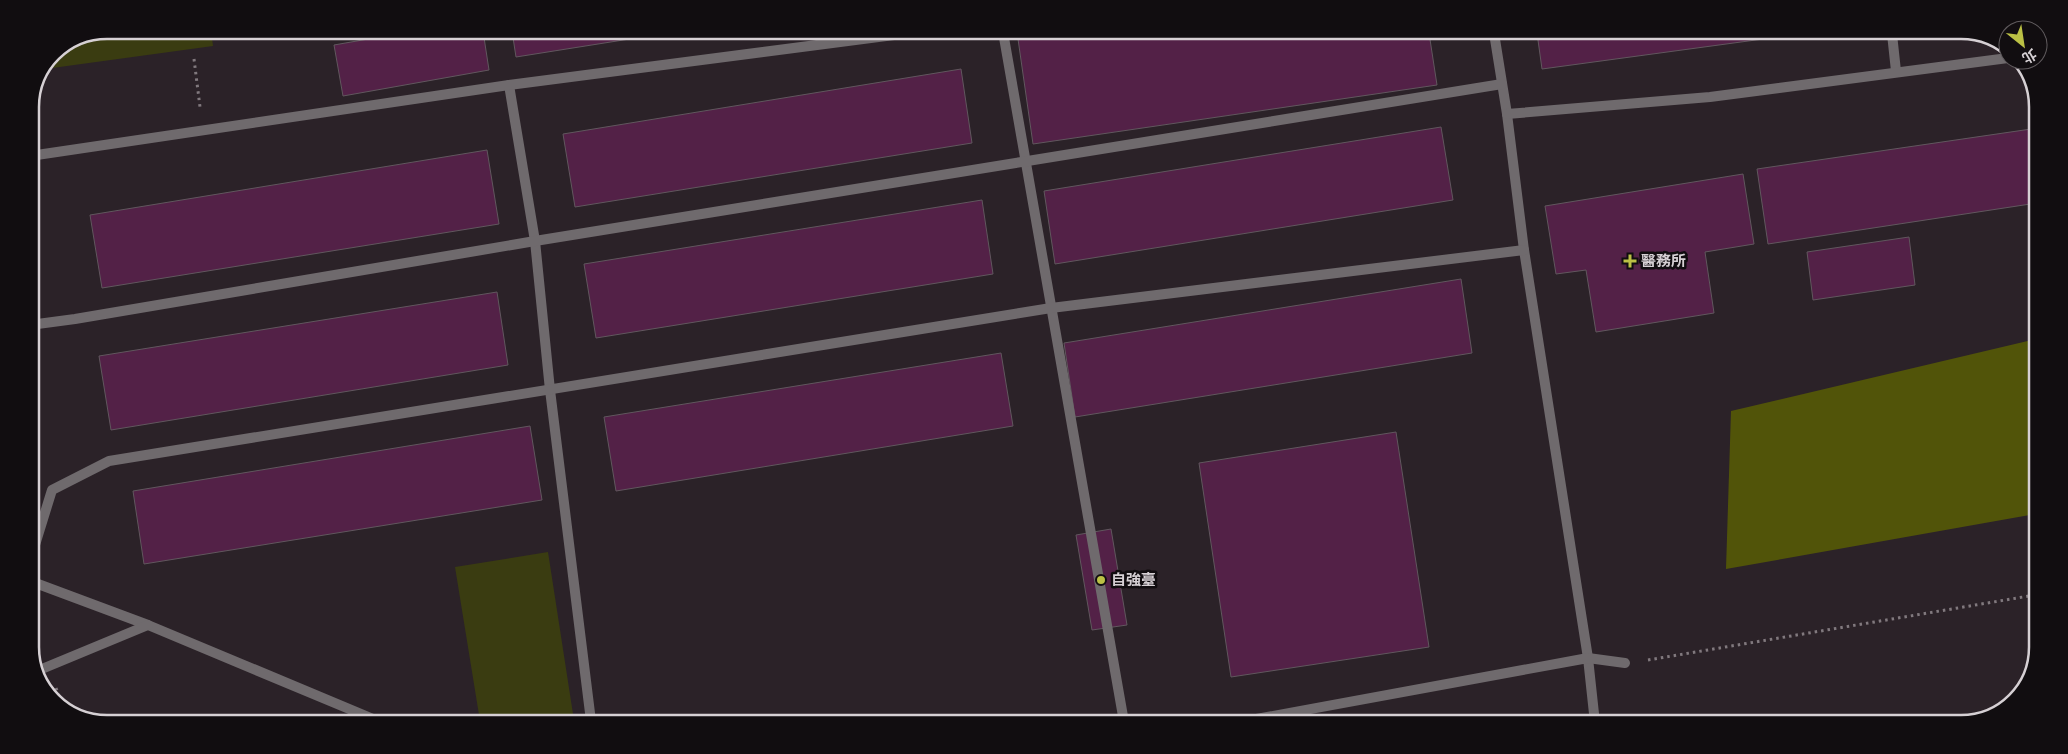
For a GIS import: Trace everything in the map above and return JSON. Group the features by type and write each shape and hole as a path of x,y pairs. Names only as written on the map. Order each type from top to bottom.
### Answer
{"lane":[{"path":"39,155 509,85 863,39"},
{"path":"1004,39 1123,715"},
{"path":"1495,39 1507,114 1524,250 1588,658 1594,715"},
{"path":"1893,39 1896,71"},
{"path":"1507,114 1710,97 1896,71 1998,59"},
{"path":"39,324 1502,84"},
{"path":"509,85 535,242 550,390 590,715"},
{"path":"39,532 52,490 109,461 1051,308 1524,250"},
{"path":"39,584 148,625 364,715"},
{"path":"42,669 148,625"},
{"path":"1278,715 1588,658 1625,663"}],"path":[{"path":"194,59 203,130"},
{"path":"1625,663 2029,596"}],"shaded area":[{"path":"212,39 213,46 51,68 69,50 93,40"},
{"path":"2029,341 2029,515 1726,569 1731,411"},
{"path":"548,552 573,714 479,715 455,567"}],"building":[{"path":"368,39 484,39 489,70 343,96 334,45"},
{"path":"513,39 630,39 516,57"},
{"path":"1018,39 1430,39 1437,85 1033,144"},
{"path":"1538,39 1763,39 1542,69"},
{"path":"961,69 972,143 575,207 563,134"},
{"path":"1441,127 1453,200 1055,264 1044,191"},
{"path":"2029,129 2029,204 1768,244 1757,169"},
{"path":"487,150 499,224 102,288 90,215"},
{"name":"醫務所","path":"1743,174 1754,244 1705,252 1714,313 1596,332 1586,270 1556,274 1545,206"},
{"path":"982,200 993,274 596,338 584,264"},
{"path":"1909,237 1915,285 1813,300 1807,252"},
{"path":"1461,279 1472,353 1075,417 1064,343"},
{"path":"497,292 508,365 111,430 99,356"},
{"path":"1001,353 1013,426 616,491 604,417"},
{"path":"530,426 542,500 144,564 133,491"},
{"path":"1396,432 1429,647 1231,677 1199,463"},
{"name":"自強臺","path":"1111,529 1127,625 1092,630 1076,535"}],"place":[{"name":"醫務所","path":"1630,261"},
{"name":"自強臺","path":"1101,580"}]}
